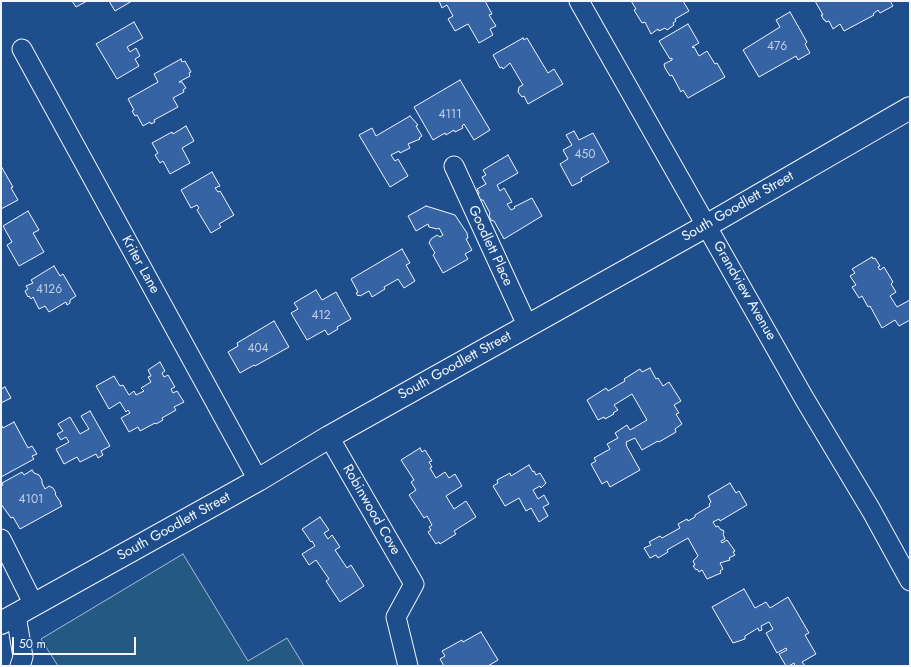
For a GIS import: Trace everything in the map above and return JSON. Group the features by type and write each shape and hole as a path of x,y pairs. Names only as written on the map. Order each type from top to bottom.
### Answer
{"main road":[{"name":"South Goodlett Street","path":"17,615 258,480 329,437 527,325 706,226 910,108"}],"street":[{"name":"Grandview Avenue","path":"579,1 820,425 871,510 910,581"},
{"name":"Kriter Lane","path":"22,50 258,480"},
{"name":"Goodlett Place","path":"454,166 527,325"},
{"name":"Robinwood Cove","path":"329,437 414,584 396,617 408,666"},
{"path":"1,539 17,615 23,657 20,666"}],"shaded area":[{"path":"183,554 248,661 287,638 304,666 58,666 41,639"}],"building":[{"path":"72,1 87,1 76,7"},
{"path":"109,1 132,1 115,11"},
{"path":"439,1 485,1 492,14 489,15 496,26 490,29 493,35 479,43 468,24 455,31 448,19 453,16 447,5 442,8"},
{"path":"631,1 683,1 689,11 675,19 676,21 673,23 674,25 667,30 665,28 659,31 658,29 651,34 645,22 642,23 634,10 636,9"},
{"path":"815,1 890,1 893,6 880,13 878,10 873,14 874,15 844,31 840,24 833,29 829,21 826,22 824,20 821,15 823,15"},
{"path":"790,12 807,42 805,44 810,53 798,60 796,56 759,77 743,50 780,27 776,20"},
{"path":"134,22 143,38 127,47 130,52 136,48 140,56 135,59 139,66 117,79 96,44"},
{"path":"688,24 699,43 692,47 694,47 699,56 707,51 715,64 717,63 725,77 688,98 683,90 681,92 672,75 670,76 665,68 664,64 672,60 672,58 670,59 659,41"},
{"path":"523,38 524,40 527,38 548,73 554,69 563,84 528,104 524,96 522,97 518,92 519,87 523,85 510,63 503,69 502,67 500,68 493,55"},
{"path":"181,59 182,62 185,61 191,72 189,73 190,76 179,82 182,82 186,88 183,90 184,92 173,98 178,107 154,120 155,122 151,124 150,122 143,126 137,115 135,116 132,111 134,110 128,99 158,82 154,74"},
{"path":"460,80 490,130 474,140 464,124 462,126 463,128 455,132 454,130 446,135 445,133 433,140 414,107"},
{"path":"410,116 418,125 416,126 422,136 419,138 420,139 408,144 410,148 400,153 399,151 391,155 395,161 398,159 408,176 390,187 359,135 372,128 376,136"},
{"path":"186,126 194,141 182,148 190,163 170,174 163,161 160,163 155,155 158,153 152,143 172,132 173,134"},
{"path":"574,131 579,140 593,133 609,162 581,178 582,181 572,186 560,164 568,159 563,150 572,145 566,135"},
{"path":"508,155 518,173 497,185 500,191 504,188 512,202 507,204 511,210 532,198 542,216 504,239 494,221 491,220 489,216 490,213 483,200 480,200 477,189 486,184 482,177 486,175 483,170"},
{"path":"1,166 13,187 11,188 18,200 1,209"},
{"path":"212,172 220,186 215,188 218,192 220,191 234,215 219,224 221,227 211,233 197,210 199,208 197,205 191,208 181,190"},
{"path":"426,206 455,215 467,233 468,238 466,239 472,250 465,254 468,259 443,273 433,255 435,253 429,243 431,239 437,235 440,237 443,235 439,228 429,227 428,224 416,231 408,216"},
{"path":"28,211 39,230 33,233 44,252 19,266 7,245 12,242 3,226"},
{"path":"402,249 410,263 406,265 415,281 404,288 398,279 384,287 385,289 372,297 369,291 358,296 356,293 358,292 351,279"},
{"path":"872,257 873,259 875,258 880,266 878,267 880,270 884,267 893,282 891,284 896,292 890,296 897,307 910,300 910,320 899,326 895,320 882,328 870,306 868,307 862,296 859,298 852,287 856,285 850,276 855,273 852,269"},
{"path":"54,266 60,276 63,274 76,296 70,300 70,303 67,305 66,302 49,312 45,306 39,309 33,297 31,299 29,296 28,297 25,291 28,289 26,286 33,283 31,280"},
{"path":"316,290 322,300 336,292 351,319 337,327 338,329 328,335 325,330 307,340 291,313 298,309 294,303"},
{"path":"274,321 289,347 240,373 228,352 238,346 237,343"},
{"path":"160,362 165,371 162,373 164,377 168,375 175,387 171,389 173,393 177,391 184,402 174,407 176,410 162,418 163,420 156,424 155,423 140,431 138,427 129,432 121,418 130,413 128,410 126,412 120,402 109,409 96,386 114,376 120,386 123,385 129,395 134,391 136,395 144,391 141,388 151,382 148,377 151,376 148,370"},
{"path":"650,368 656,379 658,378 663,386 669,382 681,401 674,405 679,413 676,414 682,424 675,429 676,432 642,450 635,438 626,442 626,445 640,470 610,487 607,481 602,484 591,464 596,461 594,458 610,449 607,444 618,438 615,433 627,425 630,430 647,420 632,394 614,405 618,410 613,413 614,414 605,419 604,417 598,420 587,400 606,388 608,391 625,381 624,379 640,369 642,372"},
{"path":"5,387 11,398 1,403 1,389"},
{"path":"90,411 110,446 101,451 103,455 98,458 96,454 80,462 77,457 64,464 56,449 69,442 66,437 61,440 57,434 63,431 58,424 70,417 80,434 89,429 81,416"},
{"path":"14,422 28,448 32,446 37,454 32,456 34,459 1,477 1,424 3,428"},
{"path":"420,448 422,452 425,450 432,461 429,462 432,467 430,468 436,478 445,472 449,478 455,474 462,486 446,496 454,509 466,501 476,517 454,531 456,534 440,544 439,542 436,544 428,532 431,530 429,527 432,525 427,516 424,518 409,495 416,490 411,482 414,480 401,460"},
{"path":"529,465 536,475 540,473 546,483 541,488 540,486 533,490 538,499 544,495 549,504 543,507 548,516 539,522 531,508 526,511 519,498 505,506 493,486 498,483 497,480 510,473 511,476"},
{"path":"32,470 34,473 39,475 45,489 49,486 53,488 62,506 20,529 13,517 11,518 1,504 1,486 3,485 2,483 22,472 24,475"},
{"path":"730,483 736,493 739,491 747,505 720,521 719,519 713,522 716,527 718,526 724,532 723,534 725,539 721,541 722,543 727,540 735,551 733,552 735,555 729,558 730,560 720,563 723,569 720,571 721,573 707,579 702,570 699,572 697,569 696,570 693,566 695,565 693,561 698,556 688,538 667,550 668,552 658,558 656,555 650,558 644,548 651,545 649,542 660,536 662,538 680,528 678,524 687,519 688,521 710,506 709,504 711,502 708,496"},
{"path":"320,517 329,530 324,533 328,539 332,535 340,547 335,550 347,568 351,565 364,586 340,602 326,581 329,579 316,560 309,565 302,554 315,546 302,529"},
{"path":"744,589 755,608 766,602 770,608 788,597 809,633 805,635 816,654 802,662 805,666 795,666 794,663 786,666 779,654 787,650 786,648 777,653 766,633 773,629 769,622 761,626 762,630 759,631 758,628 745,636 745,639 733,643 712,607"},
{"path":"481,632 498,660 488,666 444,666 440,659 445,656 442,651"}]}
